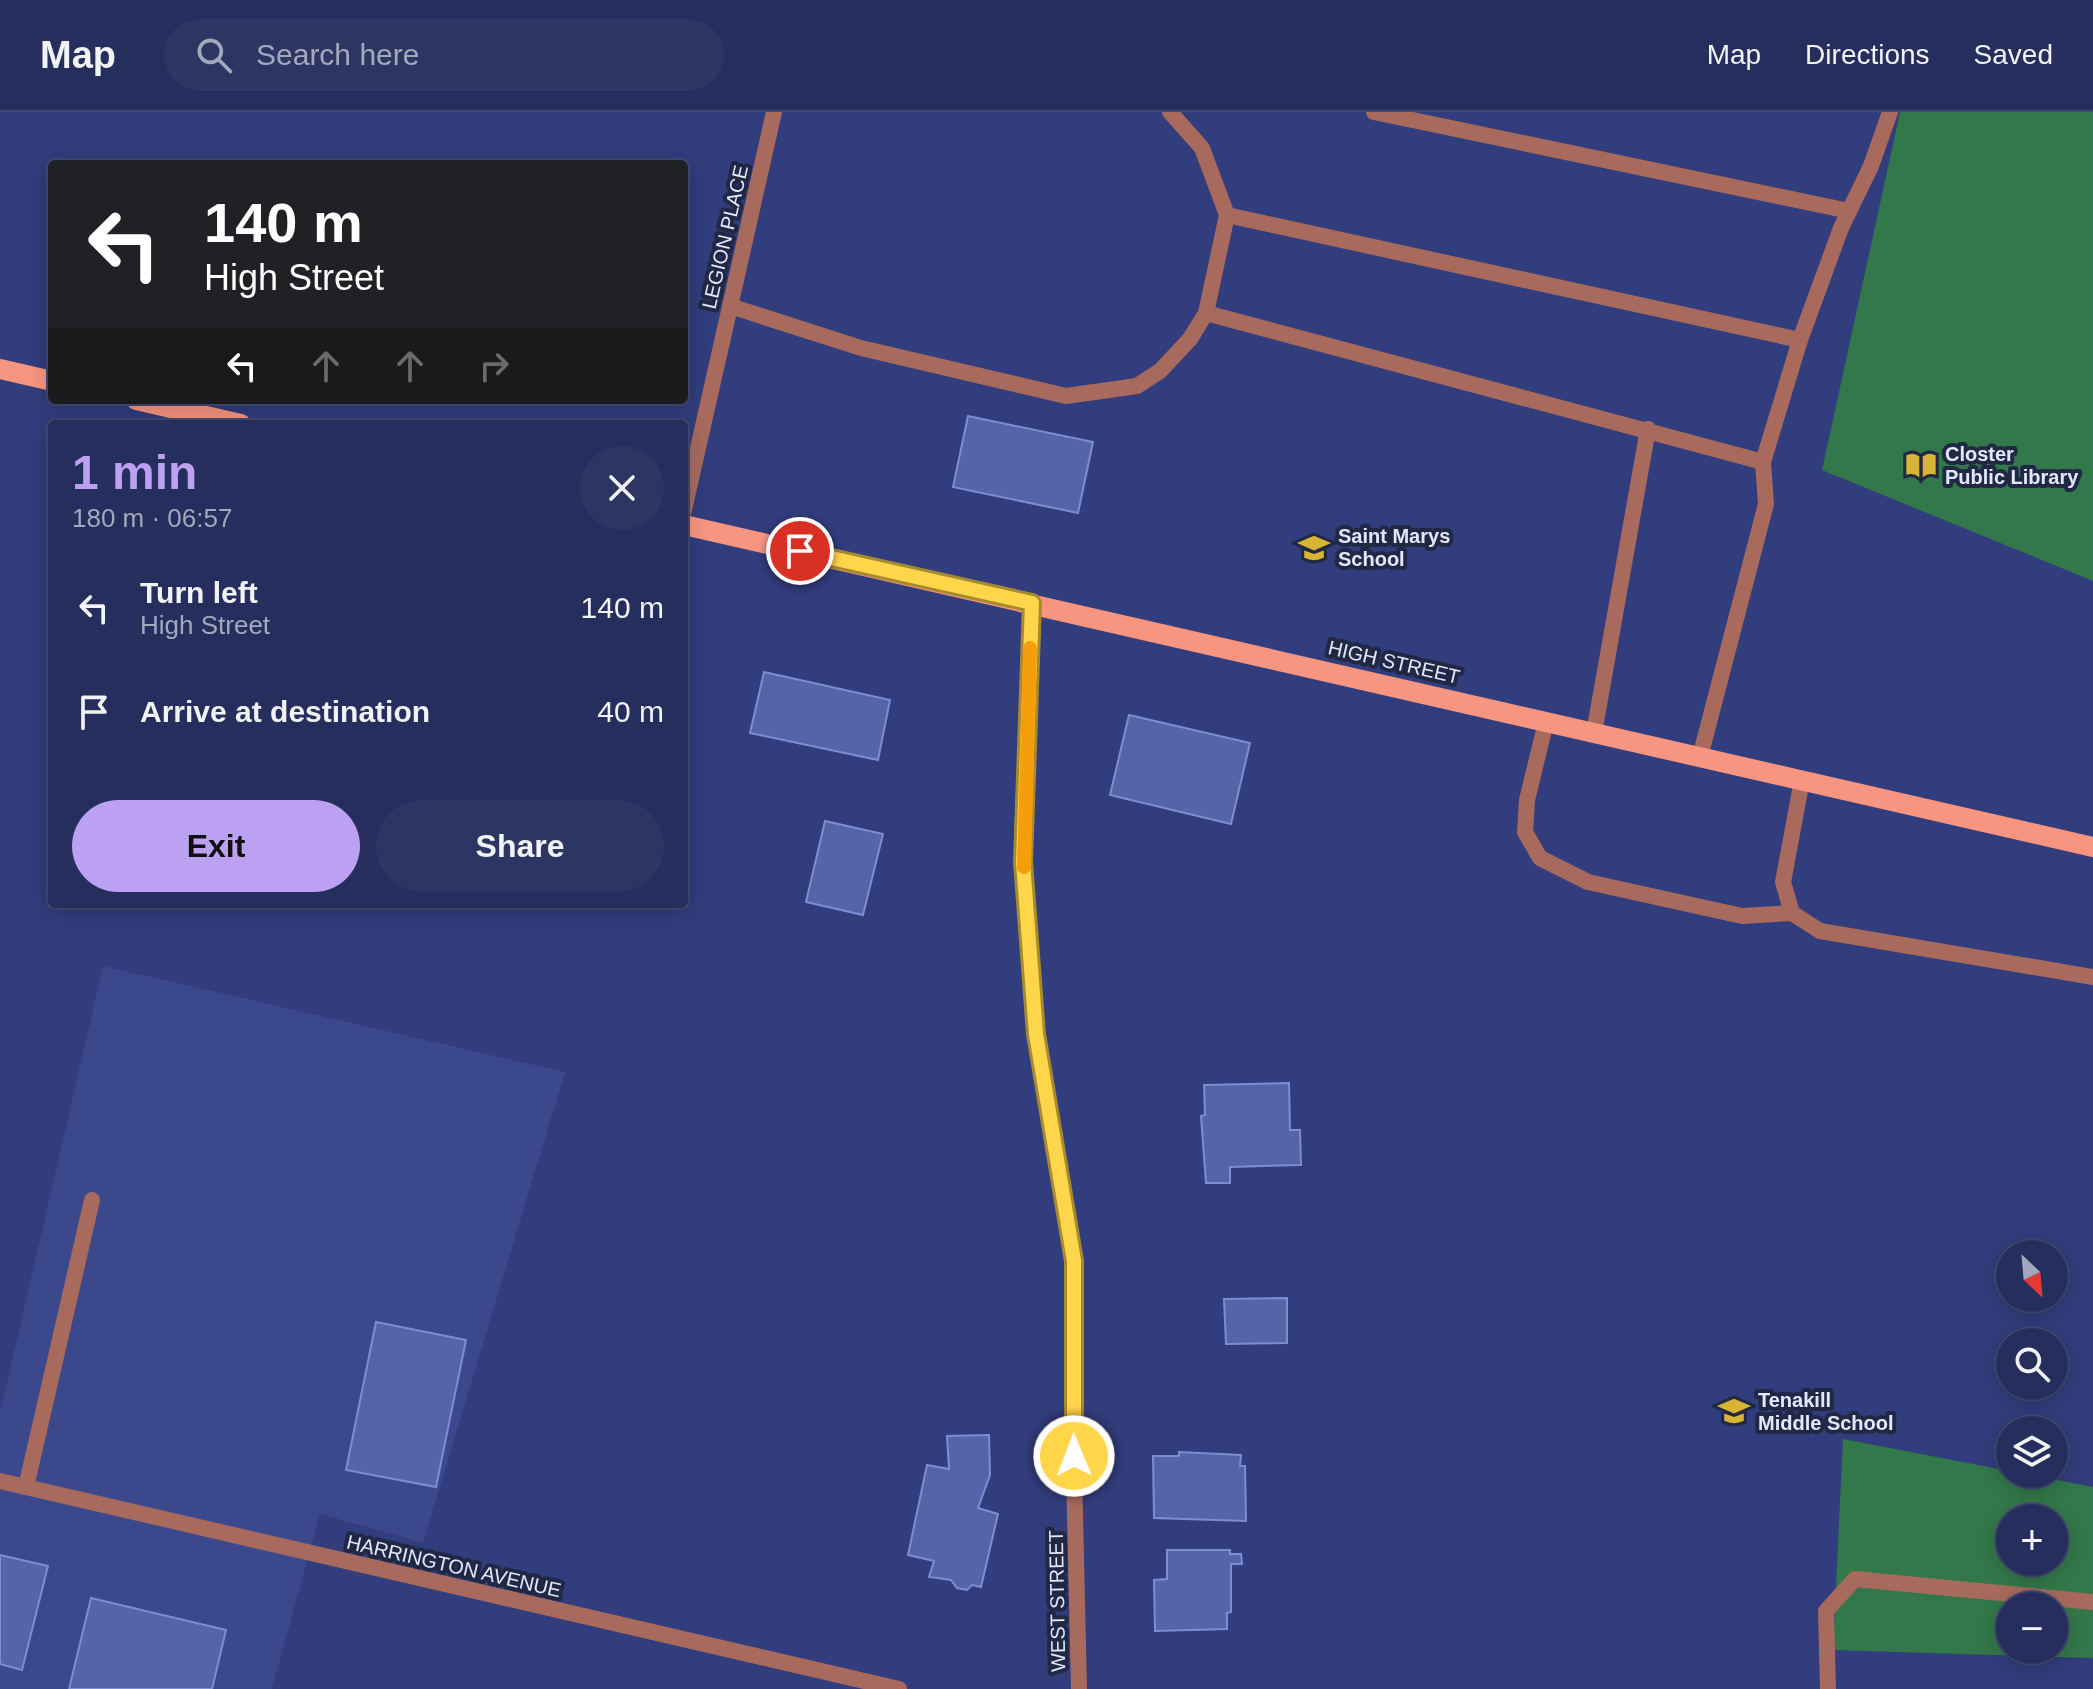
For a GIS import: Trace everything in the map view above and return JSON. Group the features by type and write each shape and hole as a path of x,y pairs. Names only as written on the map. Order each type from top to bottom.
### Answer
{"main road":[{"path":"0,369 48,380"},
{"path":"154,404 224,420"},
{"name":"HIGH STREET","path":"688,526 2093,847"}],"street":[{"name":"LEGION PLACE","path":"688,492 774,112"},
{"path":"730,306 861,348 1066,396 1137,386 1160,371 1190,339 1206,313 1227,215 1202,148 1170,112"},
{"path":"1374,112 1849,211"},
{"path":"1700,757 1766,504 1763,462 1800,340 1890,112"},
{"path":"1227,215 1800,340"},
{"path":"1206,313 1763,462"},
{"path":"1594,733 1648,429"},
{"name":"WEST STREET","path":"1032,603 1022,837 1036,1034 1074,1261 1073,1425 1079,1689"},
{"path":"1546,722 1527,800 1525,832 1540,858 1588,882 1742,916 1792,913 1820,931 2093,977"},
{"path":"1792,913 1783,882 1802,780"},
{"path":"26,1487 92,1200"},
{"name":"HARRINGTON AVENUE","path":"0,1481 899,1689"},
{"path":"1828,1689 1826,1611 1855,1579 2093,1602"}],"shaded area":[{"path":"103,966 565,1072 423,1543 320,1514 272,1689 0,1689 0,1413"}],"green space":[{"path":"1900,112 2093,112 2093,581 1822,470"},
{"path":"1843,1439 1996,1468 1996,1488 2068,1488 2068,1482 2093,1487 2093,1658 2068,1657 2068,1592 1996,1592 1996,1655 1833,1650"}],"building":[{"path":"968,416 1093,442 1078,513 953,487"},
{"path":"764,672 890,700 878,760 750,733"},
{"path":"1129,715 1250,743 1231,824 1110,795"},
{"path":"825,821 883,834 863,915 806,902"},
{"path":"1289,1083 1290,1130 1300,1130 1301,1165 1230,1167 1230,1183 1206,1183 1201,1116 1205,1115 1204,1085"},
{"path":"1287,1298 1287,1343 1226,1344 1224,1299"},
{"path":"376,1322 466,1340 436,1487 346,1470"},
{"path":"989,1435 990,1475 978,1508 998,1514 981,1587 972,1585 967,1590 957,1588 951,1580 929,1577 934,1561 908,1555 927,1465 949,1469 947,1436"},
{"path":"1179,1452 1241,1455 1240,1466 1245,1466 1246,1521 1154,1518 1153,1456 1179,1456"},
{"path":"1167,1550 1230,1550 1230,1554 1241,1554 1242,1564 1231,1564 1231,1612 1227,1613 1227,1629 1155,1631 1154,1580 1167,1579"},
{"path":"0,1555 48,1566 22,1670 0,1664"},
{"path":"91,1598 226,1630 212,1689 69,1689"}],"slow traffic":[{"path":"1024,867 1022,837 1030,648"}],"place":[{"name":"Closter Public Library","path":"1921,465"},
{"name":"Saint Marys School","path":"1314,548"},
{"name":"Tenakill Middle School","path":"1734,1411"}],"route":[{"path":"800,551 1032,603 1023,862 1036,1034 1074,1261 1074,1456"}]}
